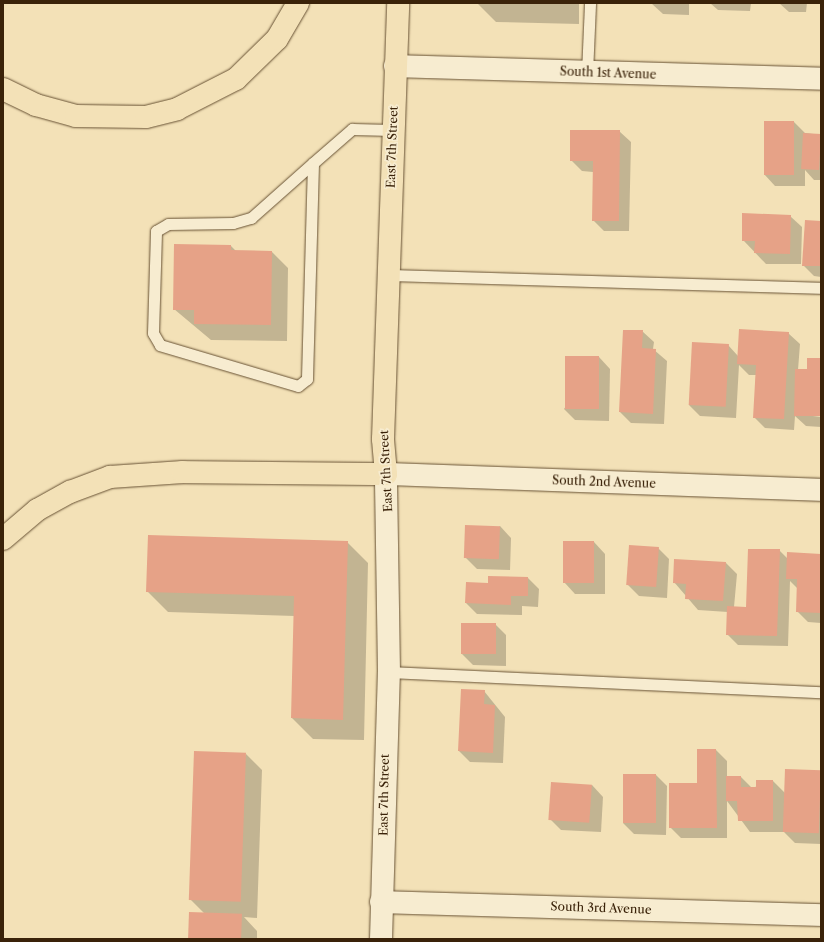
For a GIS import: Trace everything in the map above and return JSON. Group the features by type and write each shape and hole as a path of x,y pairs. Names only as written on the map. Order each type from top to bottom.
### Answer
{"main road":[{"path":"3,89 36,105 76,116 146,117 177,109 236,79 277,39 298,3"},
{"name":"East 7th Street","path":"386,474 383,439 387,275 398,3"},
{"path":"3,538 37,510 70,492 110,477 175,472 386,474"}],"street":[{"name":"South 1st Avenue","path":"395,66 821,79"},
{"name":"South 2nd Avenue","path":"386,474 821,490"},
{"name":"East 7th Street","path":"381,939 388,672 386,474"},
{"name":"South 3rd Avenue","path":"381,902 821,915"}],"lane":[{"path":"587,73 590,3"},
{"path":"313,163 307,379 298,386 160,345 153,334 156,231 168,224 233,223 251,218 313,163 352,129 392,130"},
{"path":"387,275 821,288"},
{"path":"388,672 821,692"}],"building":[{"path":"764,121 794,121 794,175 764,175"},
{"path":"570,130 620,130 619,221 592,221 593,161 570,161"},
{"path":"803,133 821,134 819,170 801,169"},
{"path":"742,213 791,215 790,254 754,253 755,241 742,241"},
{"path":"805,220 821,221 821,266 802,266"},
{"path":"174,244 231,245 231,250 272,251 271,325 194,324 194,310 173,310"},
{"path":"739,329 789,332 784,419 753,418 756,365 737,364"},
{"path":"623,330 643,330 642,348 656,349 653,414 619,412"},
{"path":"692,342 729,344 726,407 689,405"},
{"path":"565,356 599,356 599,409 565,409"},
{"path":"807,358 821,358 821,416 794,416 795,369 807,369"},
{"path":"465,525 500,526 499,559 464,558"},
{"path":"148,535 348,541 343,720 291,718 294,596 146,592"},
{"path":"563,541 594,541 594,583 563,583"},
{"path":"629,545 659,547 656,587 626,585"},
{"path":"748,549 780,549 777,636 726,635 727,606 746,607"},
{"path":"787,552 821,554 821,613 796,612 797,579 786,579"},
{"path":"674,559 726,562 723,601 685,599 686,584 673,583"},
{"path":"488,576 528,577 528,596 511,596 511,605 465,603 466,582 488,583"},
{"path":"461,623 496,623 496,654 461,654"},
{"path":"461,689 485,690 484,704 495,705 493,753 458,751"},
{"path":"697,749 716,749 717,828 669,828 669,783 697,783"},
{"path":"194,751 246,753 241,902 189,900"},
{"path":"785,769 821,770 819,833 783,832"},
{"path":"623,774 656,774 656,823 623,823"},
{"path":"726,776 741,776 741,787 756,787 756,780 773,780 773,821 738,821 737,801 726,801"},
{"path":"551,782 592,785 589,823 548,820"},
{"path":"189,912 242,914 241,939 188,939"}]}
